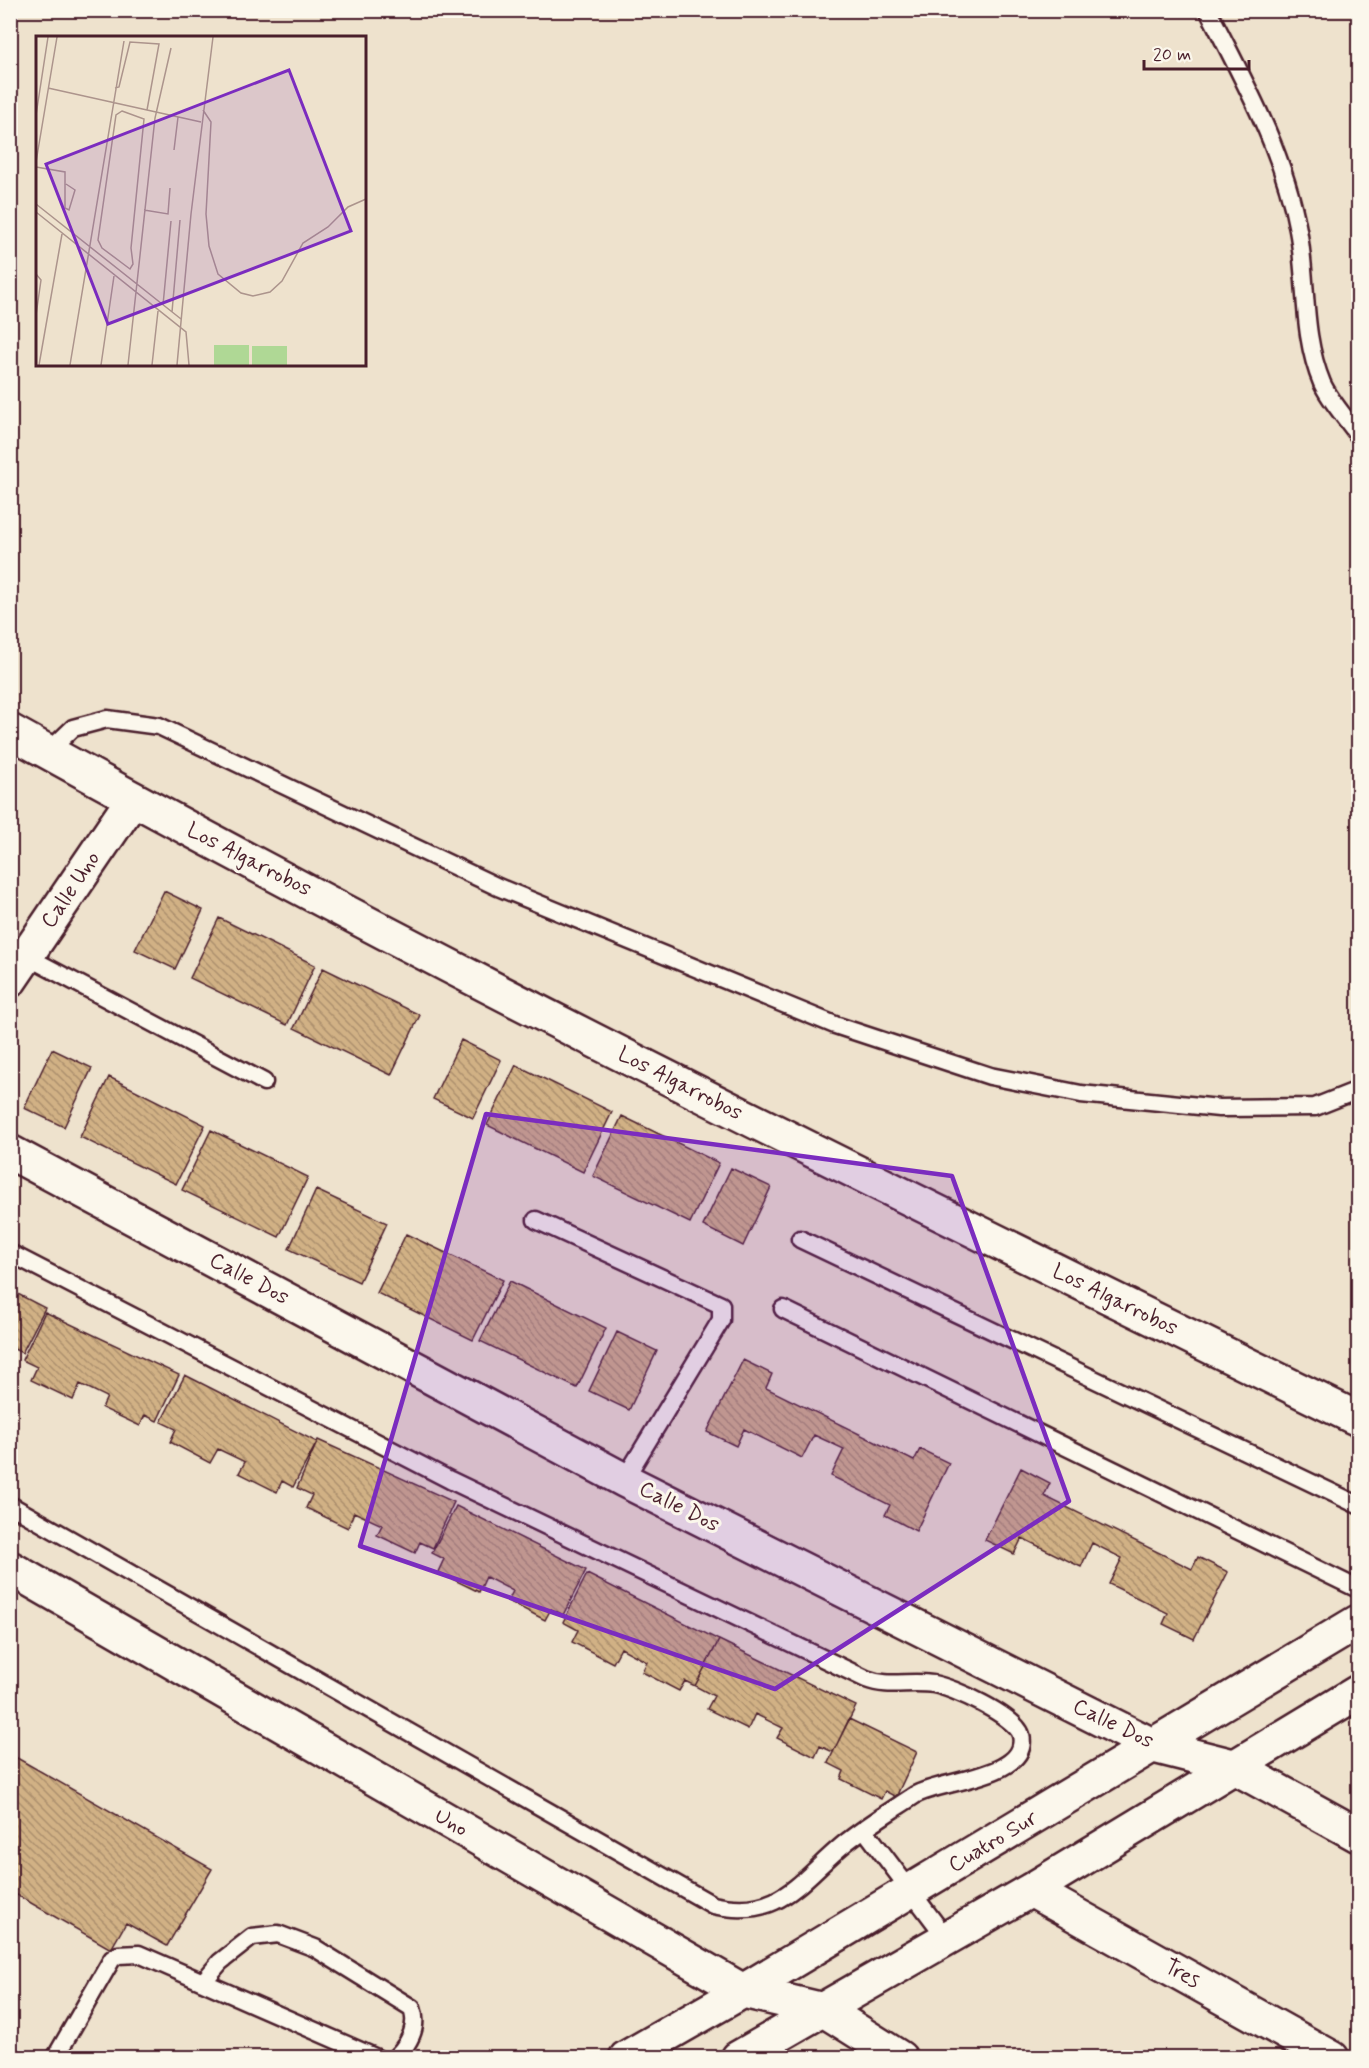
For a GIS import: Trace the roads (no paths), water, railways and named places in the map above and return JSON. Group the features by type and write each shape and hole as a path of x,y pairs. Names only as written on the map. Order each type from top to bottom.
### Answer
{"street":[{"name":"Los Algarrobos","path":"10,732 133,800 787,1140 1359,1419"},
{"name":"Calle Uno","path":"18,968 133,800"},
{"name":"Calle Dos","path":"10,1152 624,1480 1154,1746 1233,1767 1359,1835"},
{"name":"Uno","path":"10,1568 743,1991 824,2010 900,2058"},
{"name":"Cuatro Sur","path":"626,2058 743,1991 1359,1622"},
{"path":"738,2058 1031,1890 1359,1692"},
{"name":"Tres","path":"1031,1890 1332,2058"}],"lane":[{"path":"1208,10 1252,98 1278,159 1298,230 1310,346 1323,384 1359,435"},
{"path":"48,752 73,728 107,719 159,726 498,887 835,1025 990,1076 1082,1094 1219,1108 1315,1107 1359,1090"},
{"path":"18,968 264,1082"},
{"path":"536,1221 721,1305 721,1320 624,1480"},
{"path":"800,1239 1359,1505"},
{"path":"10,1253 450,1480 866,1679 888,1685 932,1684 945,1687 1006,1718 1018,1728 1021,1735 1019,1750 1006,1765 983,1776 941,1784 920,1792 864,1829 785,1897 769,1905 751,1909 732,1909 713,1905 10,1505"},
{"path":"783,1309 1359,1589"},
{"path":"864,1829 946,1939"},
{"path":"203,1982 220,1962 252,1937 278,1934 315,1948 412,2008 416,2019 414,2031 395,2058"},
{"path":"55,2058 112,1959 118,1955 139,1954 378,2058"}]}
